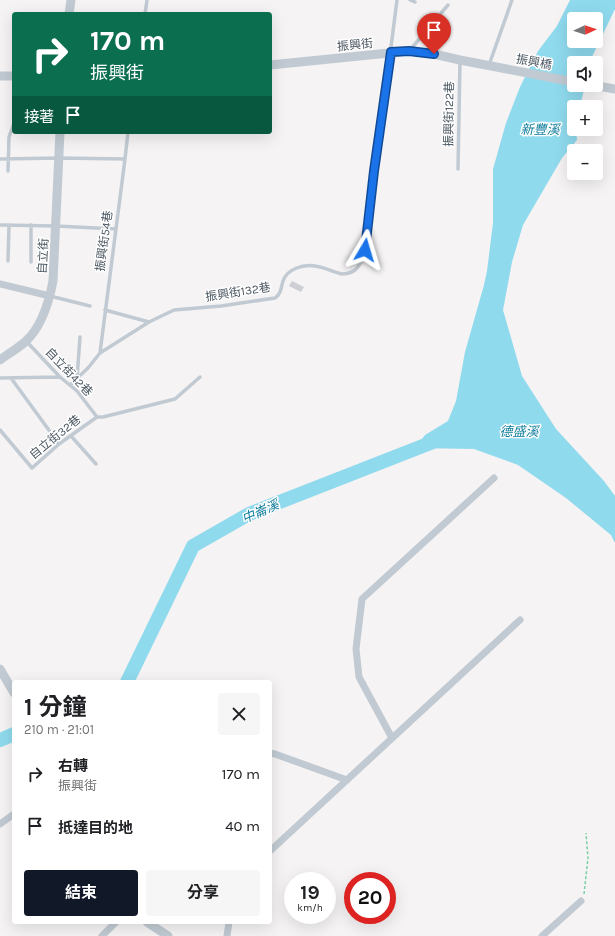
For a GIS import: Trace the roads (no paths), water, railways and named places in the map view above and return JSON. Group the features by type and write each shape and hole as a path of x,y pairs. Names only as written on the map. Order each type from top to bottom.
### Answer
{"street":[{"path":"69,12 71,0"},
{"name":"振興街","path":"272,65 409,51 434,54 489,66"},
{"name":"振興橋","path":"489,66 567,81"},
{"path":"0,76 12,76"},
{"path":"603,87 615,90"},
{"name":"自立街","path":"0,360 26,342 34,332 43,318 50,296 53,281 60,134"},
{"path":"0,284 50,296"},
{"path":"392,738 359,677 356,649 362,600 494,478"},
{"path":"272,850 520,620"},
{"path":"0,669 12,690"},
{"path":"272,753 347,780"},
{"path":"0,824 12,815"},
{"path":"542,936 580,901"},
{"path":"102,936 114,924"},
{"path":"150,924 168,936"},
{"path":"227,936 229,924"}],"lane":[{"path":"145,12 147,0"},
{"path":"391,52 397,0"},
{"path":"410,0 415,2"},
{"path":"489,66 512,0"},
{"path":"409,51 448,5"},
{"name":"振興街132巷","path":"149,322 174,310 221,306 275,298 279,294 283,280 287,274 292,270 304,266 315,266 342,274 355,271 362,262 365,250 374,171 391,52"},
{"name":"振興街122巷","path":"458,169 460,60"},
{"path":"8,171 9,137 12,129"},
{"name":"振興街54巷","path":"100,353 128,134"},
{"path":"0,159 125,159"},
{"path":"2,225 116,228"},
{"path":"8,261 9,225"},
{"path":"31,225 31,262"},
{"path":"50,296 90,306"},
{"path":"105,310 149,322"},
{"path":"70,385 88,368 100,353 149,322"},
{"path":"77,378 80,337"},
{"name":"自立街42巷","path":"26,342 60,377 77,391 97,417"},
{"path":"0,378 60,377"},
{"name":"自立街32巷","path":"0,430 32,468 59,444 97,417 103,417 175,399 200,377"},
{"path":"11,378 59,444"},
{"path":"71,436 96,464"}],"water":[{"name":"新豐溪","path":"570,0 615,0 615,9 603,34 603,12 567,12 567,48 596,48 592,56 567,56 567,92 583,92 582,100 567,100 567,136 577,136 577,140 574,144 567,144 567,152 523,225 512,262 503,310 522,376 556,429 604,481 615,496 615,543 611,535 566,498 518,465 474,449 415,448 425,435 448,421 456,401 465,352 487,271 493,223 493,169 506,123 520,87 538,51 557,26"}],"waterway":[{"name":"中崙溪","path":"128,680 193,546 249,514 433,442"},
{"name":"中崙溪","path":"0,740 12,735"}],"water label":[{"name":"德盛溪","path":"519,431"}]}
